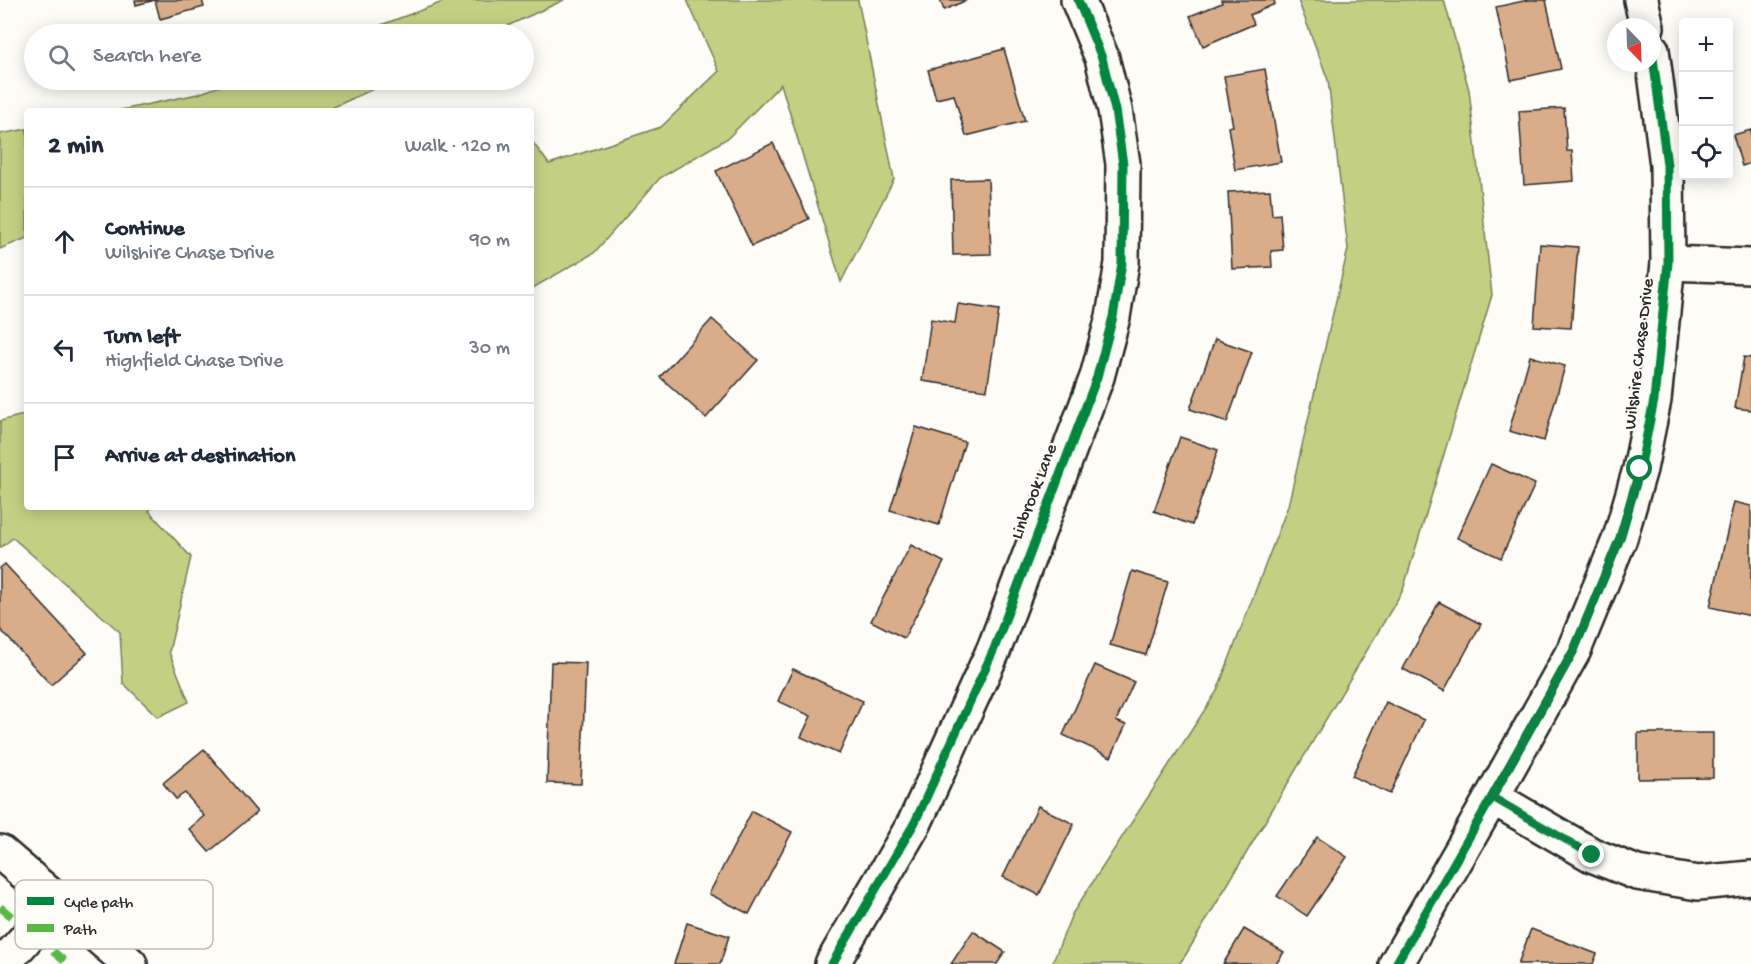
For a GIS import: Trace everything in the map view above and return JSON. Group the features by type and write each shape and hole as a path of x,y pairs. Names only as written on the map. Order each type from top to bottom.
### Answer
{"street":[{"name":"Linbrook Lane","path":"832,964 915,822 994,649 1097,377 1113,317 1122,263 1123,164 1115,110 1102,58 1078,0"},
{"path":"1641,0 1645,18"},
{"name":"Wilshire Chase Drive","path":"1396,964 1574,650 1620,538 1640,469 1654,400 1668,263 1667,165 1655,72"},
{"path":"1668,263 1751,266"},
{"path":"1492,797 1592,855 1637,873 1698,883 1751,878"},
{"path":"0,852 32,880"},
{"path":"3,964 16,949"},
{"path":"113,949 130,964"}],"green space":[{"path":"448,0 564,0 512,24 384,24"},
{"path":"687,0 858,0 894,179 841,282 781,84 728,138 660,178 594,253 534,287 534,144 549,164 661,127 719,71"},
{"path":"1298,0 1444,0 1469,90 1492,295 1403,590 1185,956 1179,964 1052,964 1072,914 1217,691 1288,506 1348,249 1328,80"},
{"path":"209,90 371,90 332,108 130,108"},
{"path":"24,130 24,239 0,249 0,134"},
{"path":"24,415 24,510 150,510 191,557 169,652 189,702 158,717 123,683 120,632 13,538 0,548 0,421"}],"building":[{"path":"135,0 155,0 136,5"},
{"path":"155,0 202,0 204,7 160,19"},
{"path":"940,0 967,0 944,10"},
{"path":"1221,0 1274,0 1275,4 1250,15 1254,24 1203,46 1190,16 1222,3"},
{"path":"1528,0 1546,0 1561,69 1511,80 1496,7"},
{"path":"1004,49 1025,121 966,136 954,95 936,99 928,70"},
{"path":"1265,69 1281,162 1235,170 1228,127 1233,126 1224,76"},
{"path":"1564,108 1567,151 1572,151 1574,181 1524,185 1519,111"},
{"path":"1751,130 1751,163 1742,166 1733,135"},
{"path":"773,143 809,219 752,246 716,171"},
{"path":"988,179 991,254 953,255 951,180"},
{"path":"1270,190 1272,215 1280,214 1283,250 1271,251 1272,267 1232,269 1228,192"},
{"path":"1540,244 1578,247 1571,328 1534,326"},
{"path":"958,304 999,310 987,390 922,381 931,319 955,323"},
{"path":"712,319 758,360 706,418 660,377"},
{"path":"1215,339 1252,352 1227,422 1190,409"},
{"path":"1530,356 1565,366 1544,441 1509,431"},
{"path":"1744,357 1751,358 1751,410 1735,408"},
{"path":"916,427 965,442 939,525 890,510"},
{"path":"1180,437 1218,450 1192,525 1154,511"},
{"path":"1491,464 1535,484 1501,558 1457,538"},
{"path":"1734,502 1751,506 1751,616 1710,607"},
{"path":"911,545 944,562 904,638 871,621"},
{"path":"5,564 87,653 51,685 0,629 0,568"},
{"path":"1132,571 1168,582 1146,655 1110,645"},
{"path":"1439,602 1481,624 1444,691 1403,669"},
{"path":"551,662 586,663 581,784 547,783"},
{"path":"1095,665 1134,682 1116,721 1126,725 1111,757 1063,735"},
{"path":"793,669 863,701 839,754 801,737 811,716 778,701"},
{"path":"1386,702 1424,720 1390,794 1352,776"},
{"path":"1638,733 1713,733 1713,778 1638,779"},
{"path":"204,749 257,812 209,852 189,829 204,816 185,793 176,799 163,783"},
{"path":"1038,806 1074,824 1039,895 1003,877"},
{"path":"752,811 792,832 749,914 709,894"},
{"path":"1317,837 1347,857 1307,916 1277,896"},
{"path":"687,923 729,936 720,964 674,964"},
{"path":"1244,929 1284,952 1276,964 1223,964"},
{"path":"1531,929 1597,954 1593,964 1518,964"},
{"path":"973,931 1005,952 997,964 951,964"}],"marked path":[{"path":"0,907 15,920"},
{"path":"50,949 68,964"}],"cycle path":[{"path":"832,964 915,822 994,649 1097,377 1113,317 1122,263 1123,164 1115,110 1102,58 1078,0"},
{"path":"1396,964 1574,650 1620,538 1640,469 1654,400 1668,263 1667,165 1655,72"}],"route":[{"path":"1592,855 1492,797 1574,650 1620,538 1640,469"}]}
